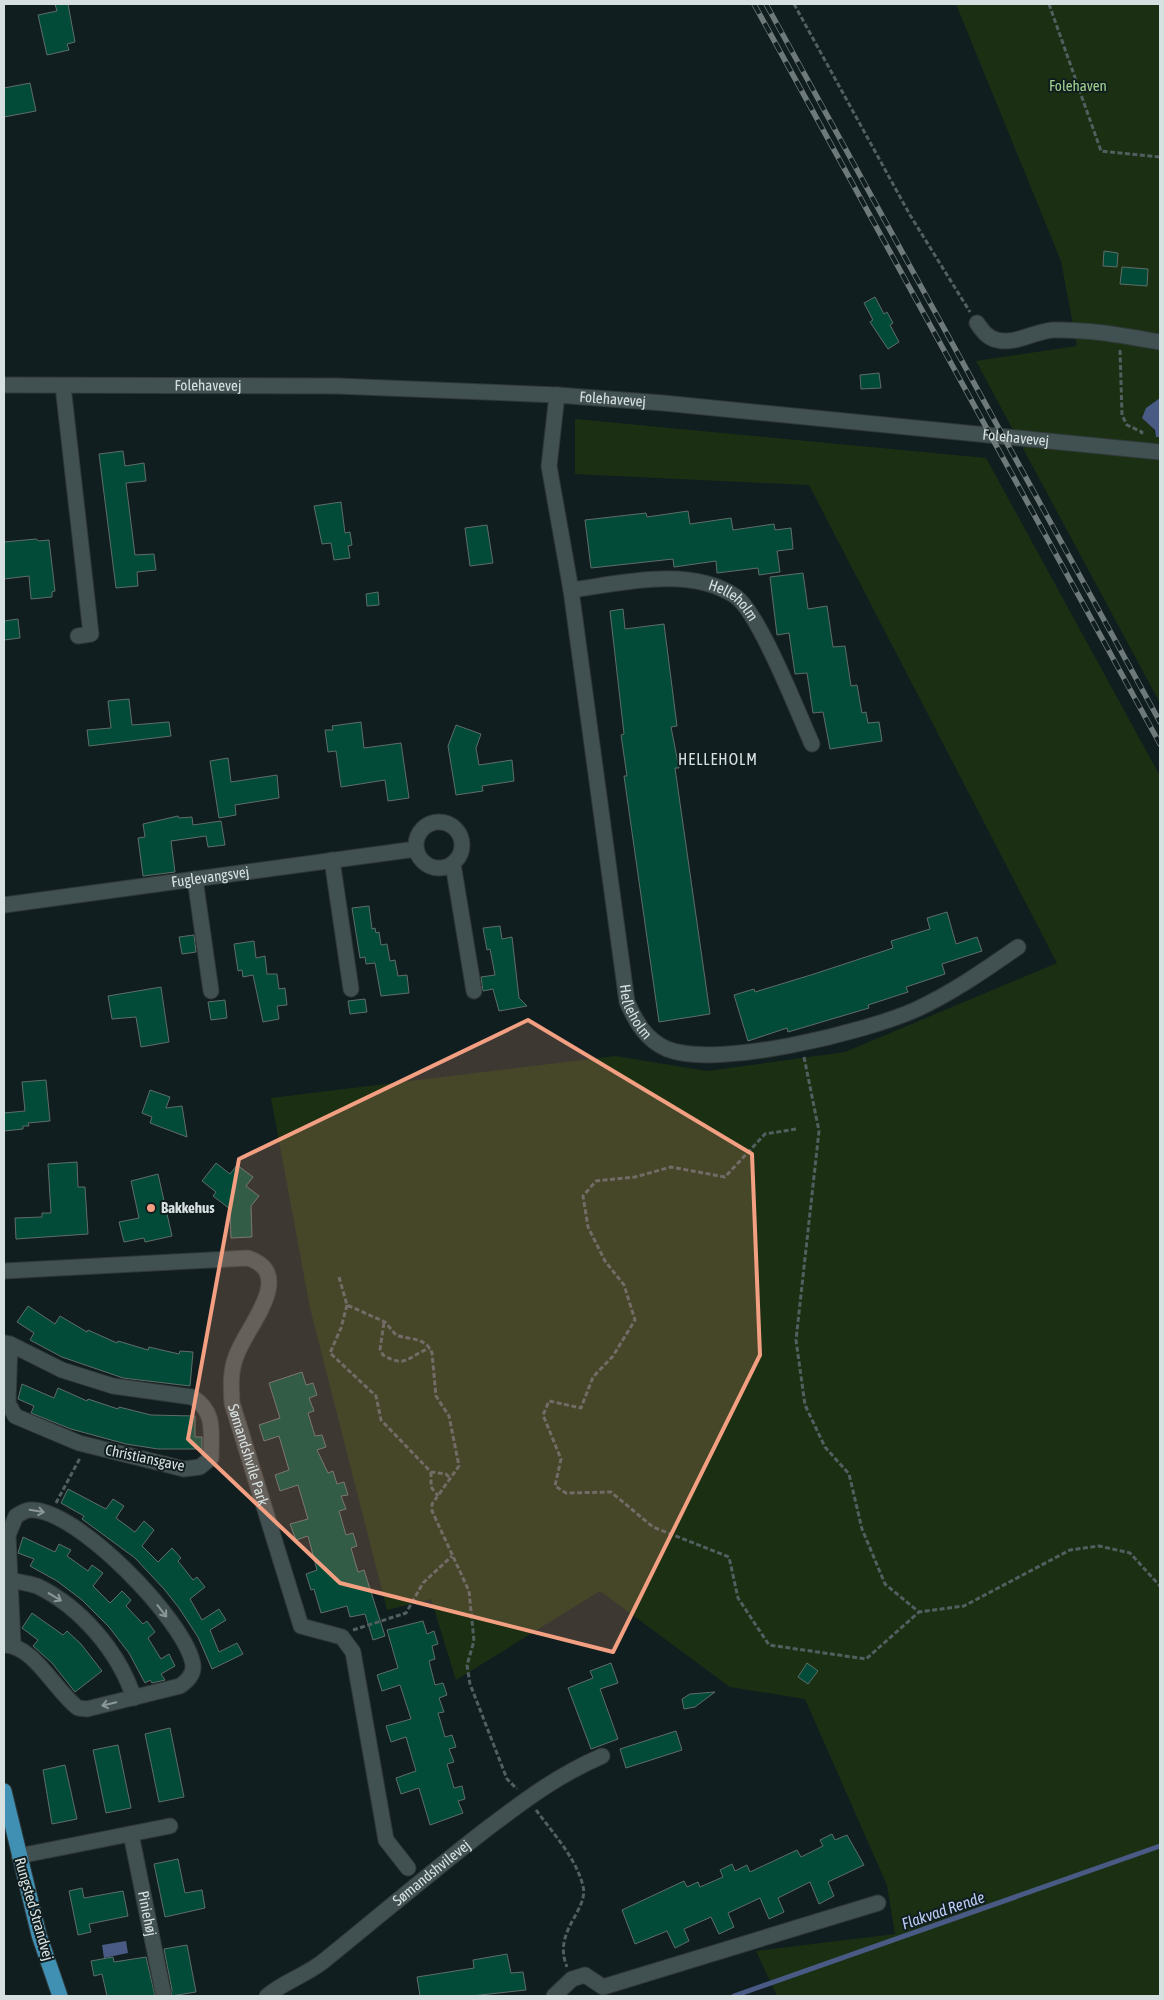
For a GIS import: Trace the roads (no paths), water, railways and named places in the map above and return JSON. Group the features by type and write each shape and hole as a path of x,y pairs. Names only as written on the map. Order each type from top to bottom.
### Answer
{"main road":[{"name":"Rungsted Strandvej","path":"4,1791 5,1808 39,1935 60,1996"}],"street":[{"path":"977,323 986,335 997,340 1008,340 1049,331 1071,330 1119,334 1160,342"},
{"name":"Folehavevej","path":"4,386 337,386 557,395 663,403 1160,452"},
{"path":"63,386 91,634 78,636"},
{"name":"Helleholm","path":"557,395 549,466 571,590 627,1002 637,1024 649,1038 667,1049 690,1054 724,1054 802,1044 861,1028 914,1010 962,986 1018,947"},
{"name":"Helleholm","path":"571,590 639,580 685,580 713,585 737,597 754,616 812,744"},
{"path":"438,821 448,822 462,836 463,847 460,856 453,864 440,868 430,866 421,861 416,849 416,839 420,831 428,824 438,821"},
{"name":"Fuglevangsvej","path":"4,905 416,849"},
{"path":"332,860 351,989"},
{"path":"453,864 474,991"},
{"path":"196,879 211,991"},
{"name":"Sømandshvile Park","path":"4,1271 248,1258 266,1267 270,1276 269,1291 236,1355 230,1378 232,1403 302,1626 342,1637 353,1652 386,1840 408,1868"},
{"name":"Christiansgave","path":"7,1343 62,1370 114,1386 192,1396 203,1403 210,1418 211,1458 200,1467 184,1468 86,1445 15,1416 8,1403 7,1343"},
{"path":"29,1510 50,1515 76,1529 117,1561 164,1613 188,1649 194,1666 190,1679 180,1686 134,1698 87,1709 78,1708 26,1653 8,1645 10,1580 8,1535 16,1516 29,1510"},
{"path":"10,1580 35,1585 61,1600 89,1626 114,1654 128,1681 134,1698"},
{"name":"Sømandshvilevej","path":"267,1996 278,1987 322,1963 443,1863 528,1798 570,1770 602,1756"},
{"path":"19,1856 170,1826"},
{"name":"Piniehøj","path":"131,1834 163,1992"},
{"path":"554,1996 572,1979 585,1975 603,1987 878,1903"}],"water":[{"path":"1160,398 1160,437 1156,437 1155,430 1142,418 1146,408"},
{"path":"126,1941 128,1953 104,1958 102,1945"}],"waterway":[{"name":"Flakvad Rende","path":"734,1996 1160,1846"}],"railway":[{"path":"754,4 1160,744"},
{"path":"766,4 1160,722"}],"place":[{"name":"Bakkehus","path":"151,1208"}],"district":[{"name":"HELLEHOLM","path":"718,759"}],"park label":[{"name":"Folehaven","path":"1078,86"}]}
